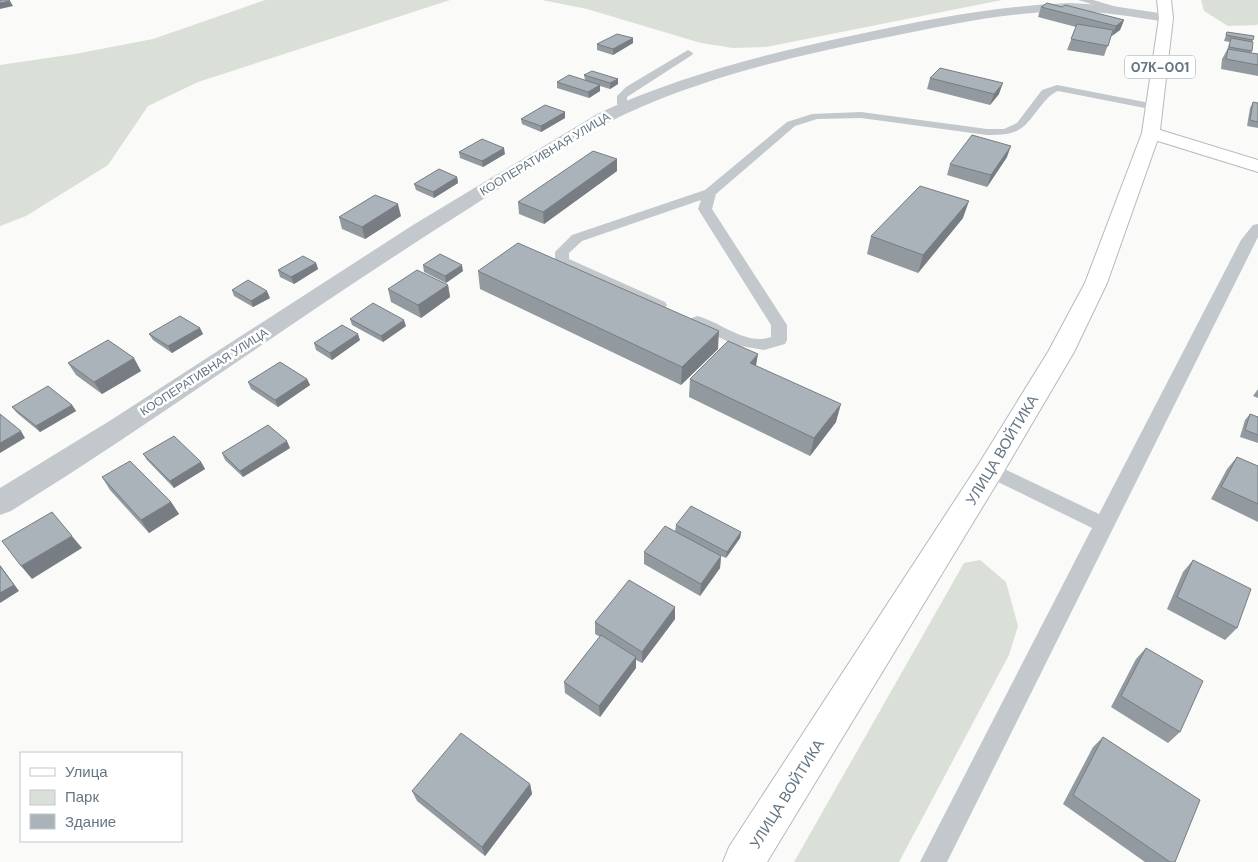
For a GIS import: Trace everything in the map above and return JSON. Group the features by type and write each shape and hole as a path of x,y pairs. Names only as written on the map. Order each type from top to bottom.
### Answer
{"main road":[{"name":"УЛИЦА ВОЙТИКА","path":"744,862 990,470 1061,352 1096,283 1153,120 1165,9"},
{"path":"1153,120 1258,166"}],"street":[{"name":"КООПЕРАТИВНАЯ УЛИЦА","path":"0,502 68,461 420,229 602,119 650,97 736,70 822,47 965,17 1072,7 1139,14 1165,9"}],"lane":[{"path":"1082,0 1139,14"},
{"path":"1100,0 1139,14"},
{"path":"629,107 621,102 622,96 626,92 688,53"},
{"path":"669,309 562,261 562,252 577,238 710,193 790,124 816,116 861,115 987,132 1006,132 1021,125 1046,92 1057,88 1153,120"},
{"path":"687,317 741,341 764,345 779,340 779,325 706,209 710,193"},
{"path":"933,862 1248,240 1258,228"},
{"path":"990,470 1104,526"}],"green space":[{"path":"265,0 450,0 198,82 148,106 108,165 26,216 0,226 0,65 75,54 153,39"},
{"path":"542,0 1002,0 766,47 733,48 701,43 587,9"},
{"path":"1201,0 1258,0 1258,24 1228,26 1204,11"},
{"path":"980,560 1006,582 1018,626 1009,655 899,862 794,862 964,563"}],"building":[{"path":"0,0 9,0 10,1 0,3"},
{"path":"1047,3 1062,7 1065,5 1124,20 1116,26 1041,7"},
{"path":"1077,24 1113,30 1108,46 1071,39"},
{"path":"1227,32 1254,36 1253,40 1226,35"},
{"path":"617,34 633,38 613,49 597,44"},
{"path":"1231,38 1253,42 1252,51 1229,47"},
{"path":"1228,49 1258,54 1258,65 1226,59"},
{"path":"940,68 1003,83 994,94 930,78"},
{"path":"592,71 618,79 610,83 584,75"},
{"path":"569,75 600,85 588,92 557,82"},
{"path":"1253,102 1258,103 1258,122 1250,120"},
{"path":"545,105 565,112 541,126 521,119"},
{"path":"972,135 1011,146 991,175 950,164"},
{"path":"482,139 504,148 482,161 459,152"},
{"path":"593,151 617,159 543,212 518,202"},
{"path":"439,169 457,177 433,192 414,184"},
{"path":"920,186 969,201 923,255 871,236"},
{"path":"375,195 398,204 362,227 339,217"},
{"path":"518,243 719,331 682,367 478,271"},
{"path":"440,254 462,265 445,276 423,265"},
{"path":"303,256 316,263 291,277 278,270"},
{"path":"417,270 448,285 418,305 388,289"},
{"path":"248,280 267,291 251,301 232,290"},
{"path":"373,303 404,320 381,336 350,319"},
{"path":"180,316 200,328 168,346 149,334"},
{"path":"342,325 358,334 330,353 314,343"},
{"path":"108,340 134,358 94,382 68,363"},
{"path":"728,341 758,354 750,363 841,404 814,438 690,379"},
{"path":"280,362 307,379 275,400 248,382"},
{"path":"48,386 72,405 36,426 12,407"},
{"path":"0,414 21,431 0,443"},
{"path":"1250,414 1258,417 1258,435 1245,430"},
{"path":"268,425 287,441 240,471 222,453"},
{"path":"174,436 201,462 170,481 143,454"},
{"path":"1237,457 1258,466 1258,504 1221,487"},
{"path":"130,461 171,502 141,520 102,477"},
{"path":"691,506 741,532 727,552 676,525"},
{"path":"52,512 72,536 21,566 2,541"},
{"path":"665,526 721,556 701,584 644,552"},
{"path":"1193,560 1251,589 1237,628 1177,597"},
{"path":"0,566 14,585 0,593"},
{"path":"629,580 675,607 642,652 595,622"},
{"path":"601,635 636,657 599,706 564,682"},
{"path":"1146,648 1203,681 1180,732 1121,696"},
{"path":"461,733 530,784 482,847 412,791"},
{"path":"1103,737 1200,800 1175,862 1170,862 1073,795"}]}
